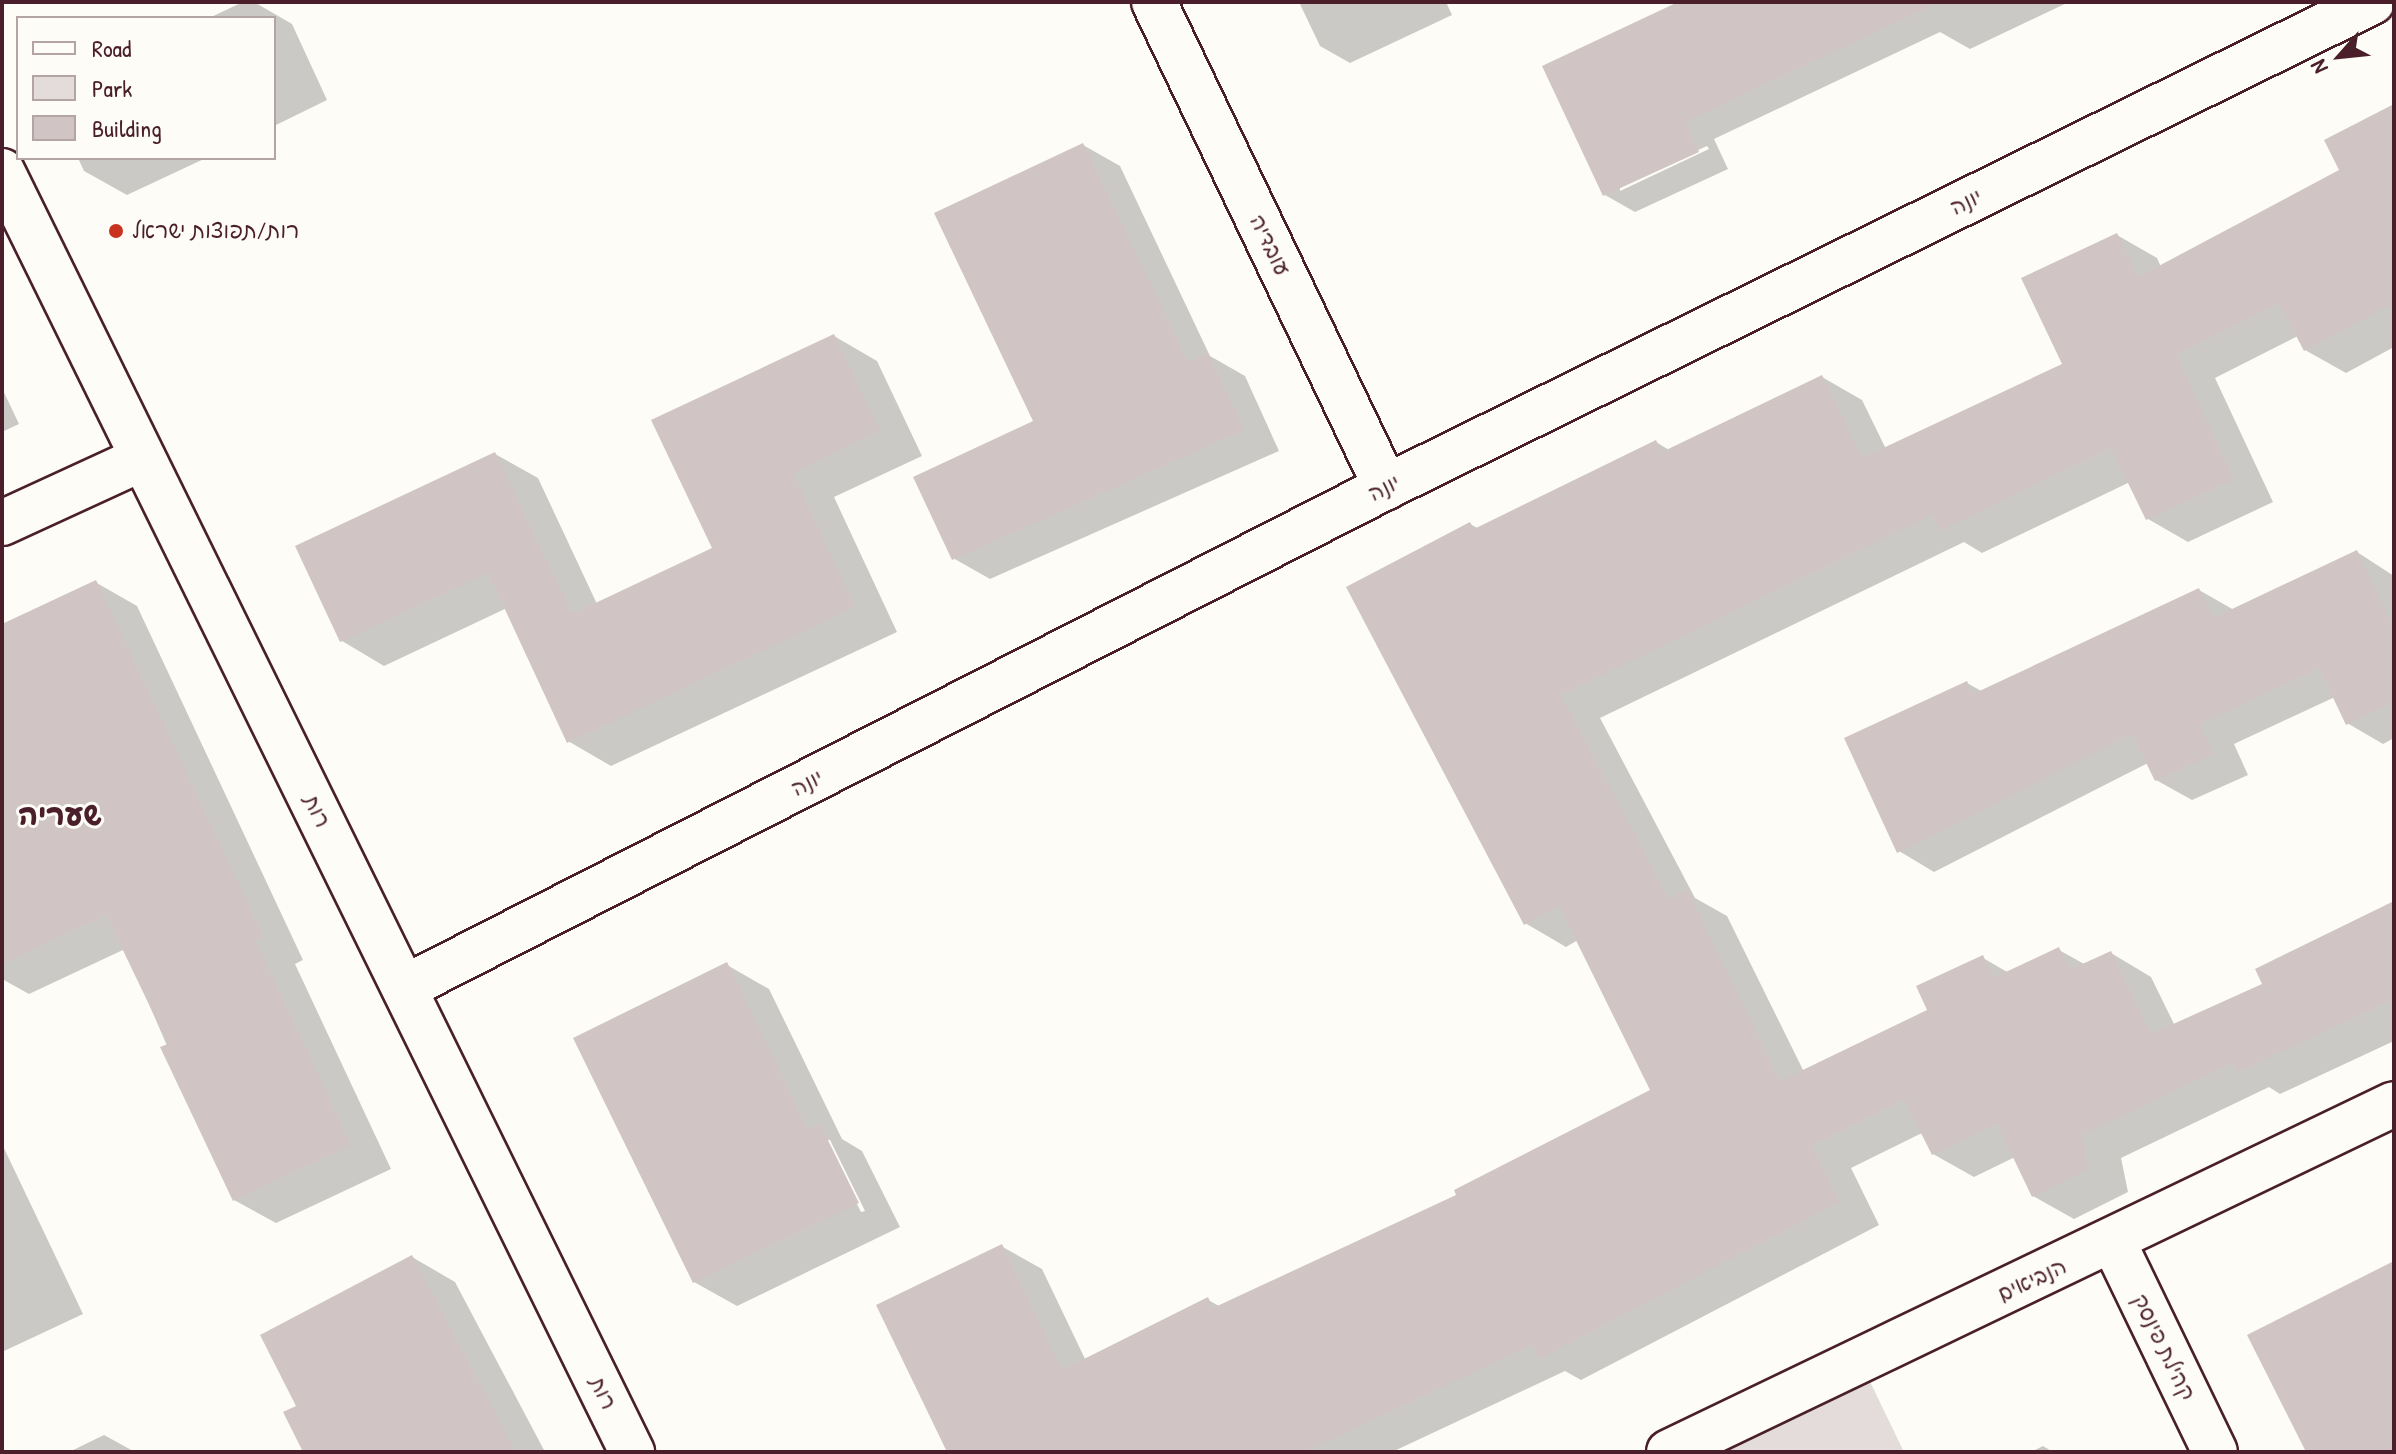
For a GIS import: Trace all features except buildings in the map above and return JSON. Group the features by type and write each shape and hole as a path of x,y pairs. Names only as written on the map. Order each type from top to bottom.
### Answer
{"street":[{"name":"עובדיה","path":"1154,2 1386,487"},
{"name":"יונה","path":"404,988 1386,487 2372,2"},
{"name":"רות","path":"2,171 632,1452"},
{"path":"2,523 143,458"},
{"name":"הנביאים","path":"1669,1452 2394,1104"},
{"name":"קהילת פינסק","path":"2113,1241 2215,1452"}],"green space":[{"path":"1860,1361 1904,1452 1669,1452"}],"place":[{"name":"רות/תפוצות ישראל","path":"116,231"}],"district":[{"name":"שעריה","path":"60,814"}]}
